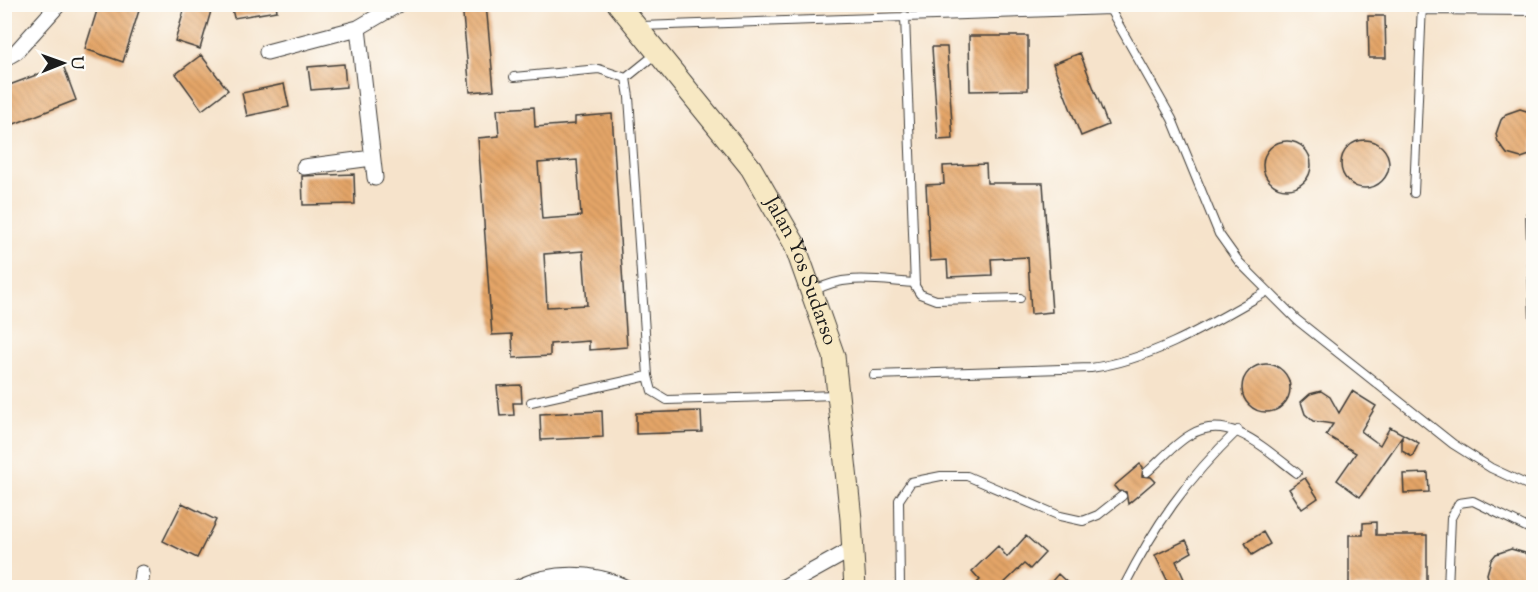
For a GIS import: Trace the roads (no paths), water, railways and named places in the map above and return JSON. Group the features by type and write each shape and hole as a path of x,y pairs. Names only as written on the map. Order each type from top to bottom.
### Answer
{"main road":[{"name":"Jalan Yos Sudarso","path":"618,4 751,168 794,243 834,356 836,395 854,548 855,588"}],"street":[{"path":"4,59 16,52 59,4"},
{"path":"267,52 358,28 399,4"},
{"path":"358,28 375,178"},
{"path":"304,167 372,158"},
{"path":"782,588 854,548"},
{"path":"517,588 552,576 575,576 615,582 627,588"}],"lane":[{"path":"636,26 1109,7 1172,119 1219,234 1239,262 1297,320 1453,444 1491,468 1533,488"},
{"path":"1414,193 1422,7 1533,11"},
{"path":"905,16 915,283 920,294 936,300 1020,298"},
{"path":"626,78 657,53"},
{"path":"514,77 599,69 626,78"},
{"path":"626,78 648,376 652,391 667,400 836,395"},
{"path":"1530,215 1533,320"},
{"path":"813,292 830,283 846,280 915,283"},
{"path":"874,375 1091,368 1119,364 1208,325 1268,291"},
{"path":"531,402 648,376"},
{"path":"1147,472 1190,434 1214,426 1238,430 1297,473"},
{"path":"1122,588 1148,537 1168,507 1238,430"},
{"path":"900,588 899,500 911,482 940,476 967,476 1060,516 1083,521 1098,515 1122,496"},
{"path":"1448,588 1451,518 1459,503 1473,501 1533,531"}]}
